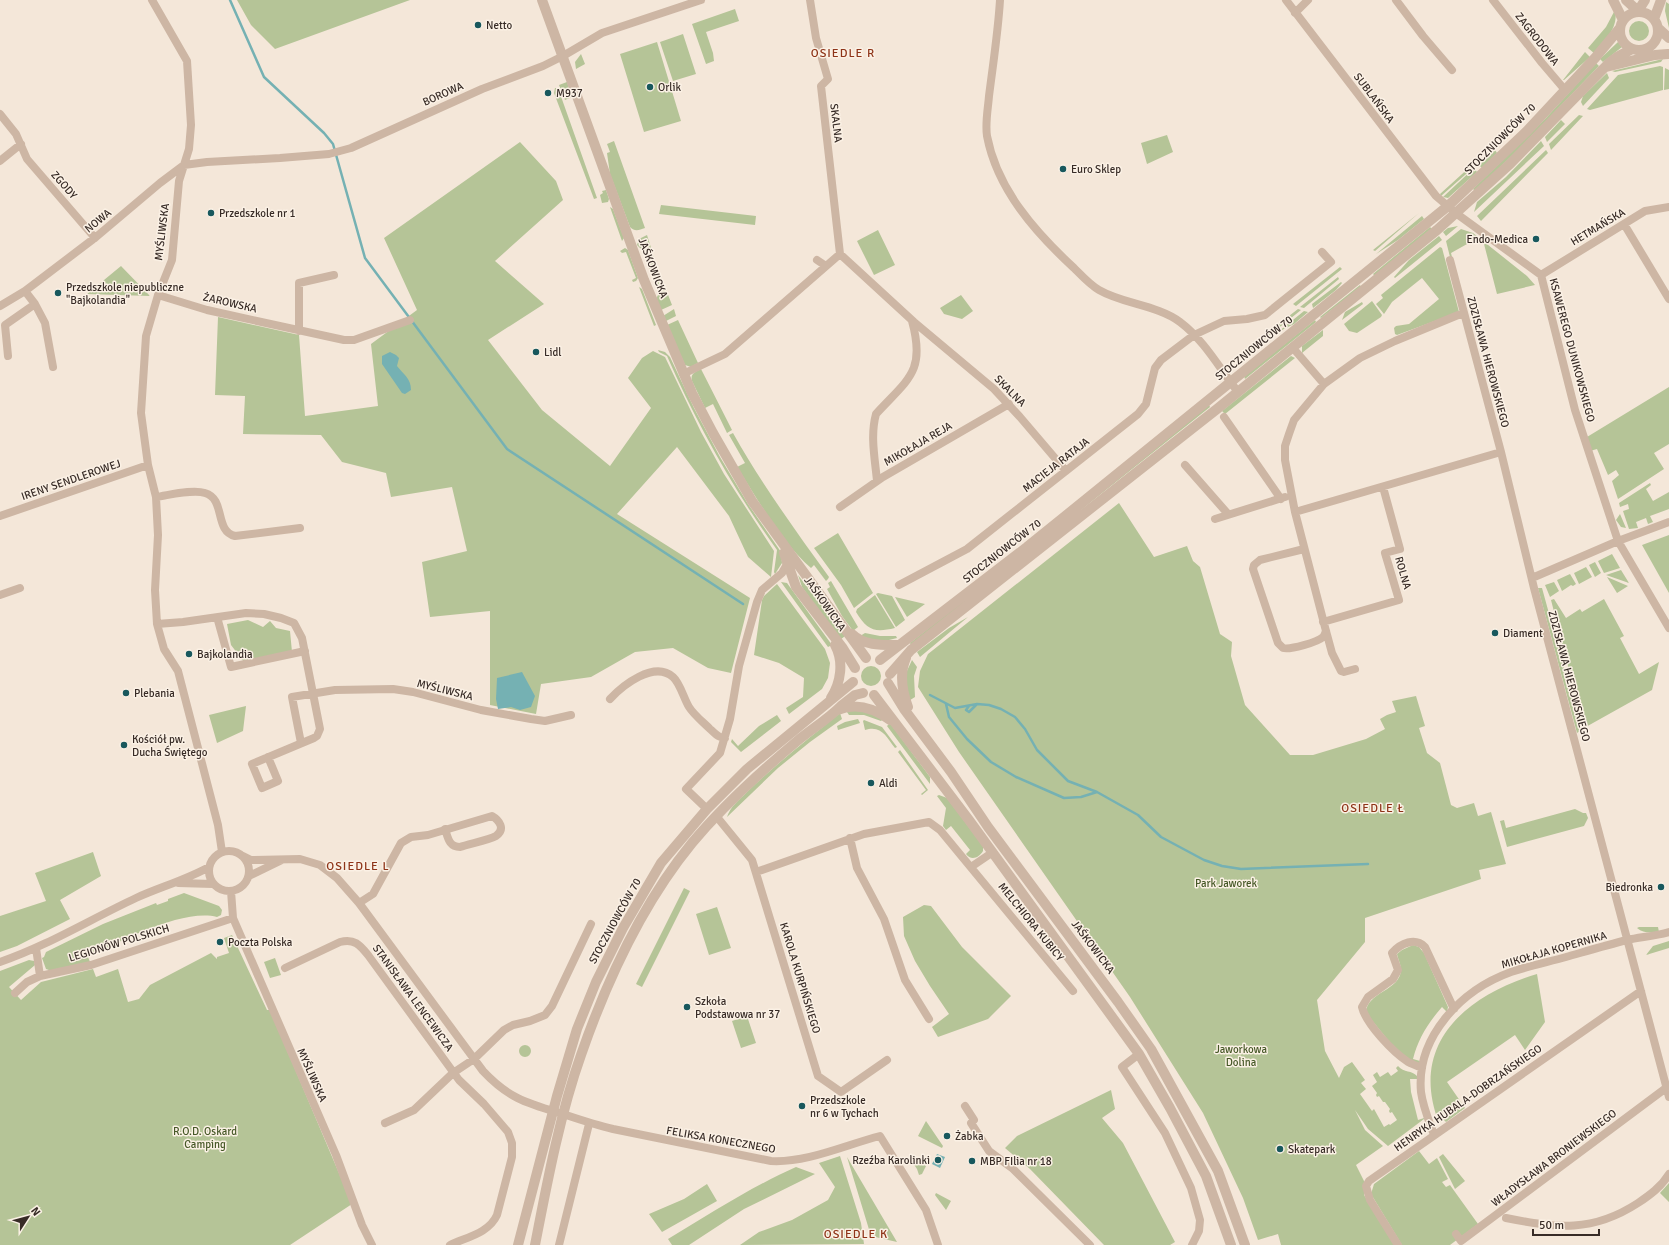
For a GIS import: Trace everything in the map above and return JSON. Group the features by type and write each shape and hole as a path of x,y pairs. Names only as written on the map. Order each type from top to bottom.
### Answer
{"street":[{"name":"MYŚLIWSKA","path":"152,0 187,61 191,125 189,149 179,180 172,260 158,295 146,336 141,413 148,466 156,497 158,535 155,590 157,624 164,649 178,670 226,852"},
{"name":"JAŚKOWICKA","path":"542,0 564,56 644,281 683,374 713,434 752,501 866,658"},
{"name":"BOROWA","path":"184,165 335,153 351,148 482,89 543,66 564,56 602,33 701,0"},
{"name":"SKALNA","path":"810,0 816,38 828,79 821,86 840,254 912,320 1009,404 1066,471"},
{"path":"1000,0 998,33 986,125 994,163 1006,188 1026,217 1058,253 1098,290 1172,317 1194,335 1238,392"},
{"name":"SUBLAŃSKA","path":"1286,0 1431,190 1448,206"},
{"path":"1295,13 1308,0"},
{"path":"1396,0 1423,36 1452,70"},
{"name":"ZAGRODOWA","path":"1493,0 1565,90"},
{"path":"1614,0 1621,24 1620,35 1622,41 1632,49 1642,51 1652,46 1658,38 1656,24 1661,0"},
{"path":"1626,0 1638,12"},
{"path":"1638,12 1645,0"},
{"path":"1621,24 1629,14 1638,12 1647,13 1669,38"},
{"name":"STOCZNIOWCÓW 70","path":"880,660 1027,547 1448,206 1507,151 1565,90 1595,58 1621,24"},
{"name":"STOCZNIOWCÓW 70","path":"889,679 907,654 1293,348 1456,214 1520,154 1605,67 1617,57 1632,49"},
{"path":"1647,49 1668,54"},
{"path":"1605,67 1655,55 1668,54"},
{"name":"ZGODY","path":"0,114 16,134 27,159 95,238"},
{"path":"0,162 21,144"},
{"name":"NOWA","path":"0,306 25,291 95,238 160,183 184,165"},
{"name":"KSAWEREGO DUNIKOWSKIEGO","path":"1448,206 1456,214 1541,274 1575,410 1618,541 1669,628"},
{"name":"HETMAŃSKA","path":"1541,274 1645,211 1669,206"},
{"path":"1624,224 1669,299"},
{"name":"MACIEJA RATAJA","path":"899,585 967,549 1144,409 1158,363 1194,335 1224,321 1247,319 1265,315 1331,262 1322,252"},
{"path":"683,374 725,354 840,254"},
{"path":"817,260 826,266"},
{"name":"ZDZISŁAWA HIEROWSKIEGO","path":"1450,260 1669,1097"},
{"path":"299,331 299,283 334,275"},
{"path":"25,291 35,304 45,323 53,367"},
{"name":"ŻAROWSKA","path":"158,295 208,310 341,340 351,340 410,320"},
{"path":"8,356 5,325 35,304"},
{"path":"1355,669 1344,672 1341,671 1332,653 1295,512 1285,460 1285,446 1294,420 1324,384 1367,353 1463,313"},
{"path":"878,481 873,433 874,422 876,414 910,378 915,366 918,356 918,346 912,320"},
{"path":"1293,348 1324,384"},
{"name":"MIKOŁAJA REJA","path":"840,507 878,481 1009,404"},
{"path":"1224,417 1281,499"},
{"path":"1295,512 1501,452"},
{"path":"1185,465 1228,514"},
{"name":"IRENY SENDLEROWEJ","path":"0,516 64,493 148,466"},
{"name":"ROLNA","path":"1304,549 1260,560 1254,565 1253,569 1280,646 1283,648 1290,649 1318,640 1323,637 1325,627 1399,600 1386,553 1400,549 1382,487"},
{"path":"156,497 203,492 209,494 217,504 224,528 229,534 234,536 300,528"},
{"path":"1215,519 1292,495"},
{"path":"1532,578 1618,541 1669,522"},
{"name":"JAŚKOWICKA","path":"772,530 787,558 796,587 841,646 854,668"},
{"path":"707,809 686,789 720,753 730,719 739,666 757,602 762,590 782,573 786,566 787,558"},
{"path":"0,596 20,588"},
{"path":"157,624 183,622 246,613 264,614 294,623 302,638 320,729 317,736 268,757"},
{"path":"217,617 231,667 305,651"},
{"path":"841,622 856,638 879,645 900,646"},
{"path":"822,623 839,652 841,666 839,683 828,701"},
{"path":"907,654 902,667 902,692 912,720"},
{"path":"866,658 880,660 884,663 889,679 885,689 874,695 863,693 855,687 853,682 854,668 861,660 866,658"},
{"path":"610,700 621,687 633,680 654,672 664,673 674,677 688,705 696,716 717,735 725,738"},
{"name":"JAŚKOWICKA","path":"889,679 896,696 912,720 951,772 988,827 1118,1002 1149,1047 1218,1170 1244,1245"},
{"name":"STOCZNIOWCÓW 70","path":"518,1245 557,1096 577,1029 596,982 623,928 662,863 707,809 747,769 853,682"},
{"name":"MYŚLIWSKA","path":"301,743 292,697 355,688 393,689 413,692 481,710 545,721 571,715"},
{"name":"STOCZNIOWCÓW 70","path":"535,1245 564,1115 580,1056 618,964 651,902 671,870 693,842 752,779 855,695 863,693"},
{"path":"874,695 993,852 1139,1054 1206,1176 1232,1245"},
{"path":"835,711 858,706 878,712 897,725"},
{"path":"359,903 373,894 400,843 411,837 428,835 445,829 492,816 501,824 501,830 496,836 460,847 454,846 450,843 445,829"},
{"name":"KAROLA KURPIŃSKIEGO","path":"716,817 752,860 818,1076 841,1092 887,1060"},
{"name":"MELCHIORA KUBICY","path":"756,872 850,838 928,822 940,830 1073,991"},
{"path":"850,838 857,868 884,919 905,980 929,1019"},
{"path":"213,884 209,874 209,867 212,861 226,852 239,853 251,860 300,858 320,865 338,878 359,903 474,1059 492,1081 526,1104 553,1112"},
{"path":"971,867 993,852"},
{"path":"176,882 213,884 224,891 235,890 243,886 249,876 249,866 243,856"},
{"path":"249,876 284,859"},
{"path":"0,962 36,948 135,898 209,867"},
{"path":"233,916 235,890"},
{"name":"MYŚLIWSKA","path":"233,916 336,1155 362,1225 372,1245"},
{"name":"LEGIONÓW POLSKICH","path":"15,993 27,982 40,976 91,965 233,916"},
{"path":"385,1123 414,1110 453,1073 474,1059 506,1028 545,1015 552,1006 591,924"},
{"name":"MIKOŁAJA KOPERNIKA","path":"1434,1135 1421,1092 1422,1068 1425,1054 1433,1035 1454,1009 1481,987 1510,972 1627,940 1669,932"},
{"name":"STANISŁAWA LENCEWICZA","path":"285,968 340,942 347,940 358,943 453,1073 508,1132 513,1150 494,1222 482,1232 450,1245"},
{"path":"1422,1068 1407,1061 1393,1050 1376,1030 1362,1007 1368,997 1393,979 1398,970 1392,953 1397,947 1411,941 1420,942 1425,947 1454,1009"},
{"path":"36,948 40,976"},
{"name":"HENRYKA HUBALA-DOBRZAŃSKIEGO","path":"1398,1245 1370,1200 1366,1186 1370,1181 1641,991"},
{"path":"1149,1047 1122,1067 1165,1133 1191,1188 1200,1220 1199,1231 1192,1245"},
{"name":"WŁADYSŁAWA BRONIEWSKIEGO","path":"1458,1240 1666,1088"},
{"path":"965,1106 974,1120 971,1123 989,1150 1012,1168 1090,1245"},
{"name":"FELIKSA KONECZNEGO","path":"553,1112 589,1124 688,1146 776,1162 816,1154 880,1136 926,1210 938,1245"},
{"path":"559,1245 589,1124"},
{"name":"WŁADYSŁAWA BRONIEWSKIEGO","path":"1506,1218 1549,1226 1567,1226 1605,1221 1622,1213 1652,1194 1665,1181 1669,1174"}],"green space":[{"path":"237,0 410,0 275,49 251,25"},
{"path":"1666,2 1669,4 1669,28 1665,11"},
{"path":"735,9 739,21 706,32 714,61 706,64 692,24"},
{"path":"1615,10 1616,17 1613,28 1595,54 1588,48 1606,27"},
{"path":"1639,21 1646,24 1649,31 1646,38 1639,41 1632,38 1629,31 1632,24"},
{"path":"683,34 696,74 673,81 660,42"},
{"name":"Orlik","path":"657,42 681,121 644,132 620,54"},
{"path":"1618,42 1622,47 1603,62 1600,59"},
{"path":"1585,52 1590,57 1563,80"},
{"path":"581,54 585,64 576,69 575,62"},
{"path":"1663,59 1661,62 1615,72 1612,71"},
{"path":"1596,63 1599,66 1519,149 1475,191 1473,189 1546,118"},
{"path":"1660,66 1663,67 1663,90 1590,110 1587,109 1618,75"},
{"path":"1665,68 1669,70 1669,89 1664,90"},
{"path":"1607,73 1609,78 1583,106 1581,102 1583,96"},
{"path":"567,82 572,97 565,100 559,85"},
{"path":"555,88 558,88 597,198 594,199 554,93"},
{"path":"1579,115 1583,116 1551,150 1549,144"},
{"path":"1561,120 1565,124 1547,142 1545,137"},
{"path":"1167,135 1173,152 1147,164 1141,143"},
{"path":"614,141 645,228 635,230 630,227 610,174 607,153 610,152 607,144"},
{"path":"1541,141 1544,146 1474,212 1477,202 1506,177"},
{"path":"520,142 556,181 563,200 495,261 544,304 488,340 542,410 610,466 651,408 628,378 642,358 653,351 665,357 701,432 724,474 774,551 771,577 748,557 729,516 677,447 617,514 750,598 731,673 708,668 673,648 635,652 591,677 541,684 536,714 490,705 490,611 430,617 422,562 467,551 452,487 391,497 386,473 342,462 321,435 243,434 245,396 215,395 218,317 299,335 305,416 378,406 371,344 417,310 384,238"},
{"path":"1495,150 1497,153 1482,168 1479,165"},
{"path":"1546,150 1548,153 1481,221 1477,216"},
{"path":"1472,165 1474,167 1441,196 1440,194"},
{"path":"1474,168 1477,172 1448,198 1443,197"},
{"path":"606,190 609,199 608,202 602,203 600,195 603,193 602,191"},
{"path":"661,205 756,216 755,225 659,214"},
{"path":"610,207 613,209 624,238 622,241"},
{"path":"1419,213 1375,251 1373,250"},
{"path":"1422,216 1424,219 1398,240 1376,254"},
{"path":"1458,226 1446,236 1443,232 1448,228"},
{"path":"1430,227 1432,229 1375,276 1373,274"},
{"path":"1461,229 1473,233 1527,276 1535,285 1497,294 1484,244 1476,239 1451,253 1455,269 1453,269 1446,241"},
{"path":"878,230 895,265 874,275 857,241"},
{"path":"647,235 658,270 651,273 642,250 637,245 639,239"},
{"path":"1439,236 1442,240 1395,278 1394,277 1409,260"},
{"path":"1440,247 1442,248 1459,312 1397,335 1395,334 1394,328 1396,326 1409,324 1439,299 1422,278 1392,302 1384,314 1376,304 1383,298 1381,295"},
{"path":"625,248 628,250 638,278 633,282 632,280 636,278 626,252 622,253 620,251"},
{"path":"121,266 150,296 87,294"},
{"path":"1340,267 1342,269 1296,306 1293,304"},
{"path":"660,274 672,305 661,310 656,299 659,293 652,277"},
{"path":"1338,277 1339,279 1304,308 1300,307"},
{"path":"1341,282 1342,283 1336,290 1313,308 1312,304"},
{"path":"1360,285 1361,287 1321,318 1320,317"},
{"path":"639,287 642,289 656,325 654,326"},
{"path":"961,295 973,311 962,319 944,314 940,308"},
{"path":"1372,301 1382,315 1381,317 1357,333 1349,331 1344,324"},
{"path":"1362,302 1363,304 1342,320 1345,312"},
{"path":"674,309 676,316 666,321 663,316"},
{"path":"1298,309 1301,310 1254,348 1231,363 1231,361"},
{"path":"1304,311 1308,312 1294,324 1278,332"},
{"path":"678,320 698,363 691,367 685,365 667,325"},
{"path":"1315,320 1316,322 1245,379 1244,376"},
{"path":"1323,330 1323,336 1302,353 1302,346"},
{"path":"658,350 665,352 670,357 694,408 720,457 748,504 781,552 782,563 775,574 777,550 745,504 717,456 703,431 667,356"},
{"path":"1291,356 1295,358 1225,414 1222,411"},
{"path":"701,369 732,430 727,433 713,404 705,408 692,381 692,375"},
{"path":"1669,387 1669,444 1654,453 1664,469 1618,499 1612,481 1619,475 1616,470 1608,475 1597,449 1590,451 1587,437"},
{"path":"1209,405 1210,407 911,645 910,643"},
{"path":"733,433 791,524 829,577 826,581 814,565 811,568 800,558 780,534 753,493 737,467 745,463 729,435"},
{"path":"1650,483 1651,485 1646,489 1653,501 1669,492 1669,509 1650,516 1653,522 1648,524 1646,518 1636,522 1638,528 1629,529 1623,511 1629,509 1628,504 1620,507 1619,503"},
{"name":"Park Jaworek","path":"1119,503 1154,557 1187,546 1193,561 1200,567 1220,634 1232,642 1231,656 1245,705 1290,755 1313,755 1366,739 1385,729 1380,719 1396,712 1392,701 1416,696 1425,726 1419,728 1427,753 1440,763 1451,805 1457,808 1474,803 1478,816 1491,812 1506,864 1479,870 1481,879 1365,918 1365,942 1317,1000 1325,1051 1339,1078 1344,1067 1352,1062 1365,1080 1361,1083 1366,1089 1360,1094 1372,1111 1374,1109 1384,1127 1397,1120 1392,1112 1390,1113 1390,1109 1385,1102 1383,1102 1379,1096 1377,1097 1377,1093 1372,1086 1377,1082 1373,1075 1377,1072 1380,1077 1388,1072 1391,1076 1398,1071 1396,1068 1398,1066 1403,1070 1417,1076 1417,1079 1410,1079 1411,1092 1418,1120 1424,1119 1388,1146 1368,1129 1355,1110 1365,1130 1383,1146 1356,1165 1364,1181 1364,1195 1395,1245 1281,1245 1278,1234 1258,1240 1243,1198 1203,1113 1130,997 959,752 918,687 920,671 928,654"},
{"path":"1620,514 1626,528 1621,527 1616,520"},
{"path":"838,533 873,593 854,608 841,585 814,548"},
{"path":"1669,535 1669,593 1642,545"},
{"path":"1612,554 1620,568 1604,573 1598,561"},
{"path":"1595,562 1601,573 1595,577 1589,565"},
{"path":"1586,567 1592,577 1579,584 1574,573"},
{"path":"1621,570 1629,583 1606,575"},
{"path":"1570,574 1576,584 1573,586 1571,585 1562,591 1557,580"},
{"path":"798,575 845,636 840,640 802,587"},
{"path":"1607,577 1628,586 1617,593"},
{"path":"831,581 858,627 853,631 842,616 827,589 830,587 828,583"},
{"path":"781,582 787,583 832,645 828,647"},
{"path":"1554,582 1559,591 1550,597 1545,585"},
{"path":"777,584 825,649 830,663 828,678 822,689 789,714 786,708 803,697 804,678 779,663 754,655 762,600 764,596"},
{"path":"1538,588 1542,588 1581,730 1577,733"},
{"path":"878,593 892,596 905,620 896,627 876,594"},
{"path":"875,595 895,628 882,630 872,629 864,623 856,612 857,609"},
{"path":"895,597 925,604 907,617"},
{"path":"1554,599 1566,618 1580,609 1582,612 1604,599 1624,636 1620,638 1639,674 1659,662 1652,690 1584,728 1551,600"},
{"path":"968,617 920,657 917,652 949,628"},
{"path":"248,620 263,627 270,621 276,628 290,631 292,652 244,662 231,645 227,624"},
{"path":"865,633 880,636 896,636 897,638 881,642 860,636"},
{"path":"912,660 917,667 914,676 915,697 907,702 906,673"},
{"path":"871,666 878,669 881,676 878,683 871,686 864,683 861,676 864,669"},
{"path":"246,706 243,731 217,743 209,715"},
{"path":"856,709 884,718 881,721 864,715 849,715 847,712"},
{"path":"840,713 842,719 778,768 727,817 735,804 757,782"},
{"path":"777,715 781,721 741,752 731,742 732,739 738,746 759,726"},
{"path":"858,719 860,723 838,730 837,726 845,722"},
{"path":"864,720 882,727 897,747 895,748 880,731 876,729 865,730"},
{"path":"890,723 930,777 930,784 887,726"},
{"path":"900,750 928,790 922,795 921,794 926,790 898,752"},
{"path":"939,795 947,798 983,846 983,851 977,857 973,858 966,854 970,850 951,826 946,830 943,826 946,808 937,796"},
{"path":"1575,809 1586,813 1588,818 1584,826 1507,847 1500,821 1504,820 1506,828"},
{"path":"93,852 101,876 60,900 70,919 17,946 0,952 0,916 46,901 35,873"},
{"path":"684,888 690,891 642,987 636,984"},
{"path":"184,893 219,906 222,910 221,915 217,917 187,917 169,922 133,935 88,957 90,962 52,971 46,969 42,958 46,952 103,924 156,903 157,905 168,901 168,899"},
{"path":"924,905 931,906 962,947 1011,996 988,1019 938,1037 932,1027 949,1014 915,961 904,936 903,917"},
{"path":"717,907 731,948 709,955 696,914"},
{"path":"1658,927 1659,932 1645,932 1637,928"},
{"name":"R.O.D. Oskard Camping","path":"232,935 267,1010 270,1010 352,1204 290,1245 0,1245 0,971 29,960 34,961 35,965 9,987 21,1000 41,982 93,969 96,977 118,969 128,1002 139,999 150,985 211,953 217,959 217,957 229,953 224,938"},
{"path":"1669,941 1669,948 1646,955 1653,946"},
{"path":"1413,945 1419,947 1424,953 1448,1007 1447,1012 1442,1007 1432,1019 1421,1038 1413,1059 1420,1061 1418,1065 1396,1050 1366,1013 1367,1006 1371,1000 1395,983 1399,977 1401,968 1397,954"},
{"path":"275,958 281,975 270,978 264,962"},
{"path":"1537,974 1545,1022 1525,1050 1515,1035 1447,1082 1465,1108 1446,1122 1444,1120 1439,1123 1431,1094 1431,1069 1438,1046 1450,1026 1467,1009 1488,995 1511,983"},
{"path":"747,1016 756,1043 741,1048 732,1021"},
{"path":"527,1045 530,1046 530,1056 523,1057 520,1056 519,1049 520,1046"},
{"path":"1111,1090 1115,1109 1102,1118 1123,1143 1175,1242 1170,1245 1104,1245 1030,1169 1005,1148 1017,1136"},
{"path":"926,1121 943,1146 942,1148 918,1136"},
{"path":"1419,1151 1429,1164 1437,1158 1448,1179 1442,1182 1446,1187 1450,1185 1478,1224 1450,1245 1402,1245 1371,1194 1374,1184"},
{"path":"1443,1154 1465,1181 1455,1189 1439,1157"},
{"path":"840,1156 861,1223 864,1244 740,1245 759,1232 792,1220 828,1200 835,1187 819,1163"},
{"path":"847,1157 897,1242 871,1236"},
{"path":"909,1157 926,1166 922,1174 919,1175"},
{"path":"796,1167 815,1174 744,1209 689,1245 672,1245 668,1239 747,1192"},
{"path":"1669,1183 1669,1202 1660,1193"},
{"path":"707,1184 717,1201 662,1232 649,1214 684,1199"},
{"path":"936,1193 951,1201 946,1210 935,1195"}],"water":[{"path":"390,352 399,358 397,366 410,382 411,390 405,394 402,393 382,364 382,356"},
{"path":"522,672 535,696 531,707 520,710 511,707 498,709 496,699 497,678"},
{"path":"937,1154 945,1157 940,1168 932,1164"}],"waterway":[{"path":"230,0 264,77 324,133 333,144 365,258 507,449 743,604"},
{"path":"930,695 955,708 977,704 989,705 1001,709 1015,717 1025,729 1037,750 1068,781 1097,792 1138,815 1161,837 1204,860 1222,866 1241,869 1368,864"},
{"path":"946,704 949,717 967,739 991,762 1016,777 1064,798 1081,797 1097,792"},
{"path":"969,706 966,710 969,712 977,704"}],"place":[{"name":"Netto","path":"478,25"},
{"name":"Orlik","path":"650,87"},
{"name":"M937","path":"548,93"},
{"name":"Euro Sklep","path":"1063,169"},
{"name":"Przedszkole nr 1","path":"211,213"},
{"name":"Endo-Medica","path":"1536,239"},
{"name":"Przedszkole niepubliczne \"Bajkolandia\"","path":"58,293"},
{"name":"Lidl","path":"536,352"},
{"name":"Diament","path":"1495,633"},
{"name":"Bajkolandia","path":"189,654"},
{"name":"Plebania","path":"126,693"},
{"name":"Kościół pw. Ducha Świętego","path":"124,745"},
{"name":"Aldi","path":"871,783"},
{"name":"Biedronka","path":"1661,887"},
{"name":"Poczta Polska","path":"220,942"},
{"name":"Szkoła Podstawowa nr 37","path":"687,1007"},
{"name":"Przedszkole nr 6 w Tychach","path":"802,1106"},
{"name":"Żabka","path":"947,1136"},
{"name":"Skatepark","path":"1280,1149"},
{"name":"Rzeźba Karolinki","path":"938,1160"},
{"name":"MBP FIlia nr 18","path":"972,1161"}],"district":[{"name":"OSIEDLE R","path":"843,53"},
{"name":"OSIEDLE Ł","path":"1373,808"},
{"name":"OSIEDLE L","path":"358,866"},
{"name":"OSIEDLE K","path":"856,1234"}],"park label":[{"name":"Jaworkowa Dolina","path":"1241,1055"}]}
